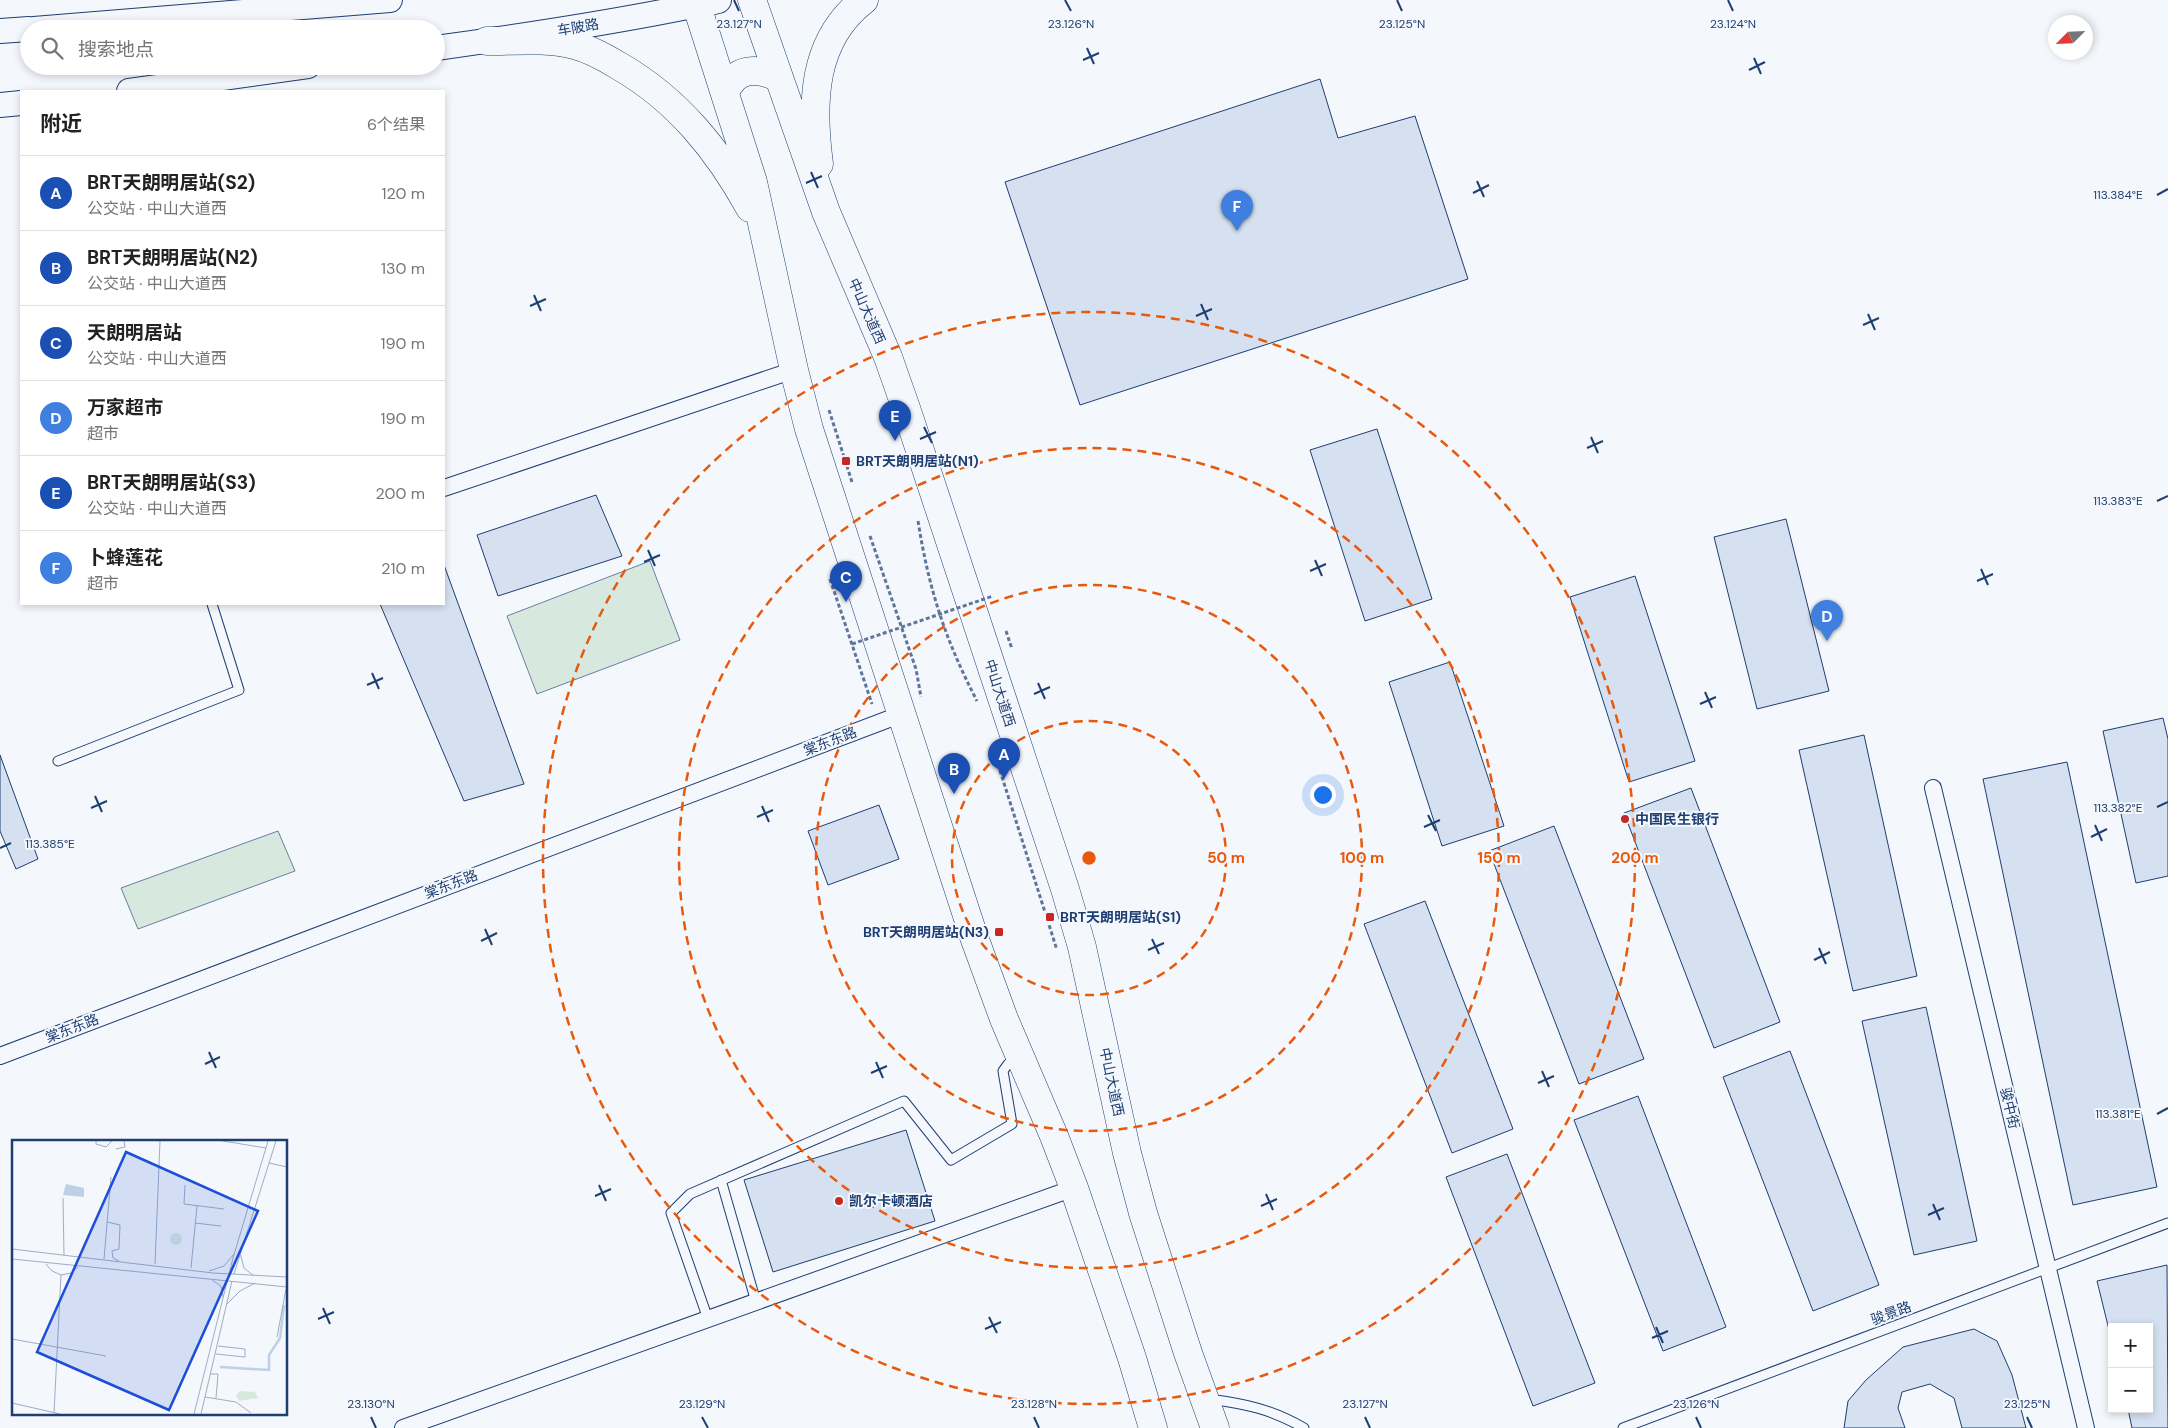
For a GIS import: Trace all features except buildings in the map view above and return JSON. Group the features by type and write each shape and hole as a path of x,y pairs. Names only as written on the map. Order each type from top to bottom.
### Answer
{"highway":[{"name":"中山大道西","path":"752,0 826,212 884,350 907,411 1065,889 1093,994 1126,1153 1162,1274 1203,1398 1215,1428"},
{"path":"826,212 816,124 820,76 826,49 837,27 850,11 864,0"},
{"path":"703,2 725,92 754,182 794,370 809,429 912,708 974,936 1004,1018 1074,1188 1153,1423"},
{"path":"487,41 549,41 576,45 643,80 667,99 692,124 734,178 751,209 771,259"},
{"path":"725,92 733,78 743,72 762,72 779,78"}],"main road":[{"path":"144,20 390,0"},
{"name":"车陂路","path":"445,47 636,17 703,2"},
{"path":"0,32 20,30"},
{"path":"136,90 244,75"},
{"path":"0,105 20,103"}],"street":[{"path":"445,488 794,370"},
{"name":"棠东东路","path":"0,1056 912,708"},
{"name":"骏中街","path":"1933,788 2086,1428"},
{"path":"403,1428 1074,1188"}],"lane":[{"path":"58,761 238,690 212,605"},
{"path":"708,1319 671,1214 690,1194 904,1102 951,1160 1012,1124 1003,1071 1008,1064 1020,1057"},
{"path":"721,1180 756,1302"},
{"name":"骏景路","path":"1622,1428 2168,1223"},
{"path":"1203,1398 1240,1403 1280,1414 1304,1428"}],"path":[{"path":"918,520 927,573 946,634 979,704 969,672"},
{"path":"869,536 916,669 912,708"},
{"path":"830,579 873,707"},
{"path":"852,644 992,596"},
{"path":"994,754 1058,953"}],"shaded area":[{"path":"650,561 680,640 537,694 507,616"},
{"path":"278,831 295,871 138,929 121,888"}],"place":[{"name":"卜蜂莲花","path":"1237,231"},
{"name":"BRT天朗明居站(S3)","path":"895,441"},
{"name":"BRT天朗明居站(N1)","path":"846,461"},
{"name":"天朗明居站","path":"846,602"},
{"name":"万家超市","path":"1827,641"},
{"name":"BRT天朗明居站(S2)","path":"1004,779"},
{"name":"BRT天朗明居站(N2)","path":"954,794"},
{"name":"中国民生银行","path":"1625,819"},
{"name":"BRT天朗明居站(S1)","path":"1050,917"},
{"name":"BRT天朗明居站(N3)","path":"999,932"},
{"name":"凯尔卡顿酒店","path":"839,1201"}]}
